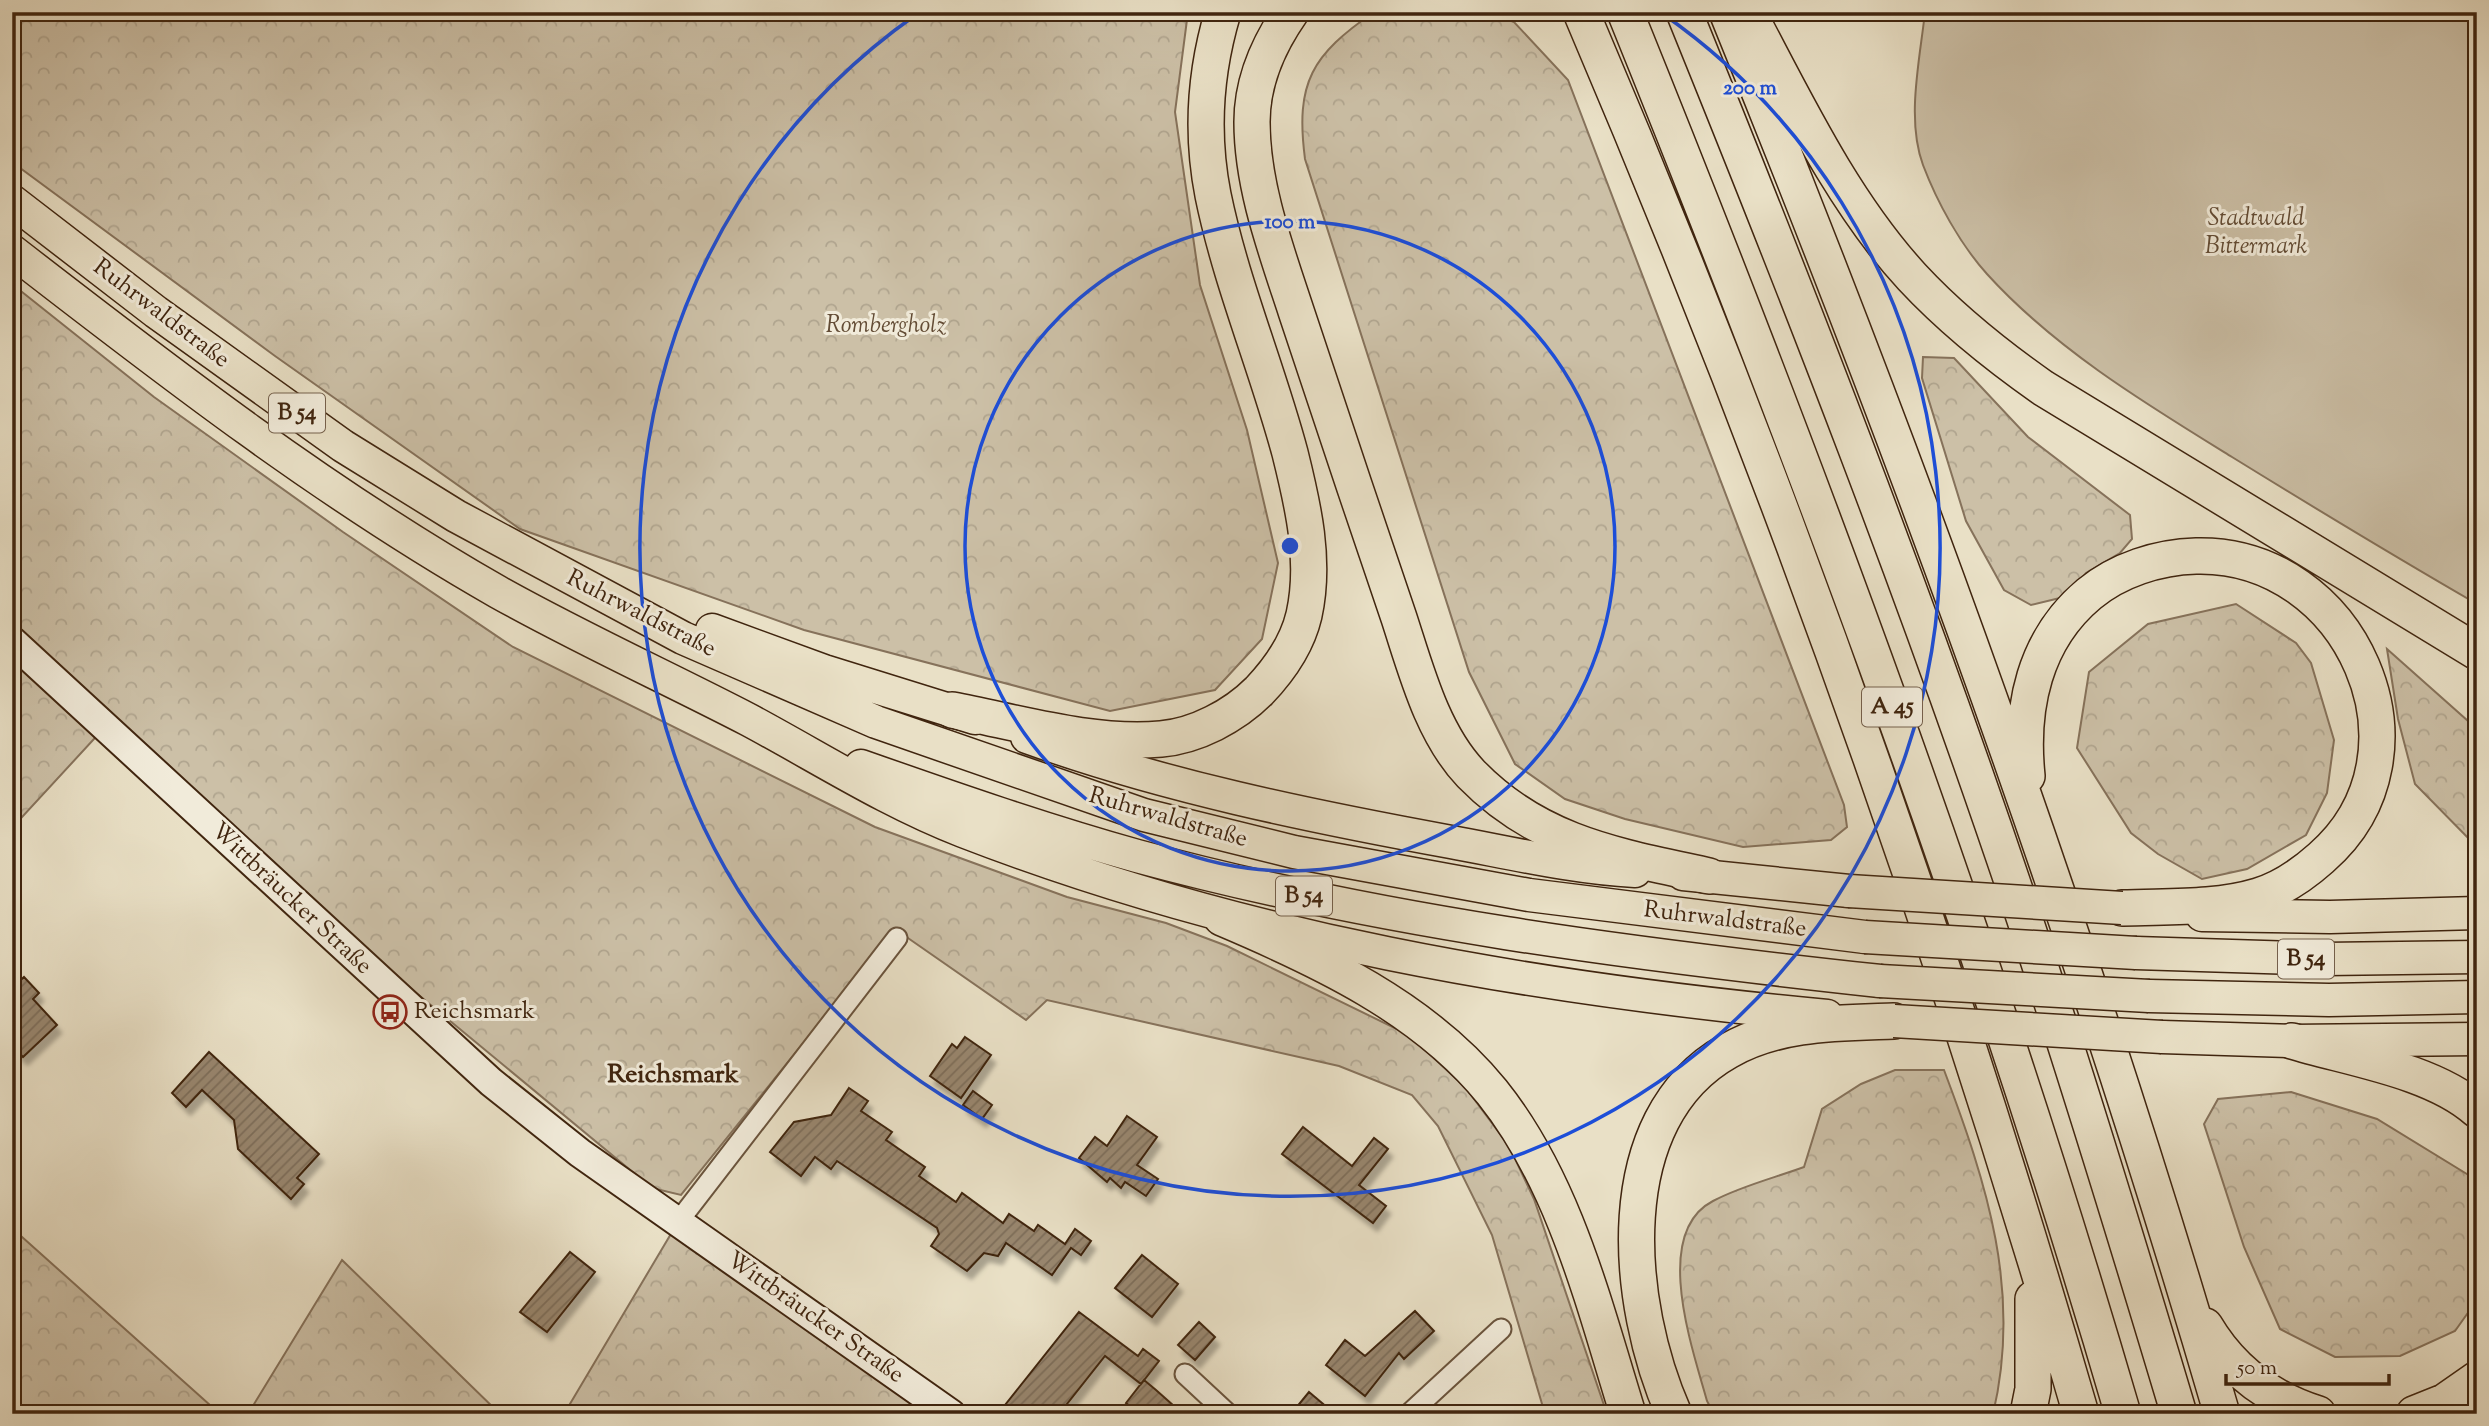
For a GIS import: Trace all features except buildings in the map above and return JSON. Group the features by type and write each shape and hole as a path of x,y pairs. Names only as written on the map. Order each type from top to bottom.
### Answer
{"highway":[{"path":"952,710 1081,735 1122,740 1164,739 1224,719 1251,699 1274,675 1292,649 1304,616 1308,585 1306,526 1273,390 1221,228 1208,163 1206,103 1210,69 1223,12"},
{"path":"1291,12 1272,40 1257,78 1252,120 1255,162 1289,290 1408,647 1443,735 1468,771 1499,802 1534,825 1575,844 1709,876"},
{"path":"1563,12 1620,100"},
{"path":"1581,12 1620,100 1769,480 1848,697 2014,1190 2081,1414"},
{"name":"A 45","path":"1625,12 1804,465 1922,790 2032,1119 2123,1414"},
{"name":"A 45","path":"1684,12 1856,446 1993,830 2084,1101 2179,1414"},
{"path":"1727,12 1894,433 2039,842 2222,1414"},
{"path":"1748,12 1850,195 1911,276 1952,317 1996,355 2043,388 2477,652"},
{"name":"Ruhrwaldstraße","path":"12,201 156,313 343,446 456,516 682,638 876,722 1144,815 1294,852 1413,876 1529,895 1865,937 2136,953 2325,959 2477,957"},
{"name":"Ruhrwaldstraße","path":"12,251 152,359 305,469 408,537 497,591 750,720"},
{"path":"2039,842 2026,773 2026,713 2032,678 2046,646 2076,605 2097,587 2123,572 2182,556 2235,559 2272,572 2308,593 2348,636 2364,665 2372,693 2376,752 2371,780 2356,815 2329,851 2309,869 2284,885 2260,895 2228,903 2122,908"},
{"path":"603,594 824,671 952,710 1066,751 1297,811 1447,841 1621,870 1849,891 2122,908 2230,918 2477,913"},
{"path":"750,720 922,815 1108,883 1222,918 1343,946 1609,991 1759,1010 2162,1037 2292,1041 2477,1039"},
{"name":"B 54","path":"750,720 851,762 957,800 1137,856 1295,894 1533,938 1699,961 1880,981 2149,996 2329,1000 2477,998"},
{"path":"1222,918 1340,973 1389,1003 1460,1058 1492,1092 1519,1130 1563,1218 1628,1414"},
{"path":"1674,1414 1648,1336 1639,1273 1637,1213 1644,1164 1653,1134 1670,1105 1695,1074 1728,1051 1761,1036 1795,1028 1894,1021"},
{"path":"2292,1041 2416,1077 2445,1090 2477,1110"},
{"path":"2014,1190 2034,1302 2033,1389 2028,1414"},
{"path":"2175,1261 2202,1321 2230,1363 2276,1396 2318,1414"},
{"path":"2414,1414 2444,1402 2477,1380"}],"main road":[{"name":"Wittbräucker Straße","path":"12,642 491,1082 580,1153 951,1414"}],"street":[{"path":"678,1222 897,938"},
{"path":"1409,1414 1501,1329"},
{"path":"1185,1374 1228,1414"}],"green space":[{"name":"Rombergholz","path":"12,12 1188,12 1175,112 1200,285 1247,430 1278,563 1262,639 1215,690 1110,711 804,630 520,529 275,356 12,162"},
{"path":"1374,12 1488,12 1514,22 1568,80 1844,805 1847,827 1831,840 1743,847 1625,819 1565,799 1515,764 1469,672 1305,159 1303,110 1312,73 1336,42"},
{"name":"Stadtwald Bittermark","path":"1925,12 2477,12 2477,604 2384,550 2135,396 2042,327 1987,274 1968,250 1942,208 1918,147 1915,128 1916,89"},
{"path":"12,284 154,397 343,532 513,647 875,827 1067,897 1166,923 1227,946 1409,1035 1465,1087 1509,1146 1534,1199 1607,1414 1545,1414 1492,1235 1438,1126 1412,1095 1339,1066 1047,1000 1026,1020 895,929 681,1195 652,1188 328,920 12,626"},
{"path":"1923,357 1954,358 2028,437 2130,515 2132,539 2120,553 2086,573 2068,596 2031,605 2004,590 1966,521 1922,378"},
{"path":"2236,604 2296,643 2311,663 2334,740 2327,793 2306,835 2247,869 2202,879 2158,854 2131,833 2077,748 2089,672 2148,624"},
{"path":"12,641 105,727 12,828"},
{"path":"2387,649 2477,729 2477,847 2415,784 2398,719"},
{"path":"1895,1070 1944,1070 1986,1197 1996,1239 2004,1325 2001,1369 1993,1414 1714,1414 1707,1401 1693,1353 1682,1294 1680,1265 1684,1239 1694,1217 1713,1201 1724,1196 1804,1167 1822,1109 1861,1084"},
{"path":"2291,1092 2377,1119 2475,1179 2477,1300 2455,1331 2400,1356 2335,1357 2280,1329 2244,1247 2204,1124 2218,1099"},
{"path":"678,1222 951,1414 564,1414"},
{"path":"12,1228 220,1414 15,1414 12,1411"},
{"path":"342,1260 500,1414 248,1414"}],"place":[{"name":"Reichsmark","path":"390,1012"}],"district":[{"name":"Reichsmark","path":"673,1075"}]}
